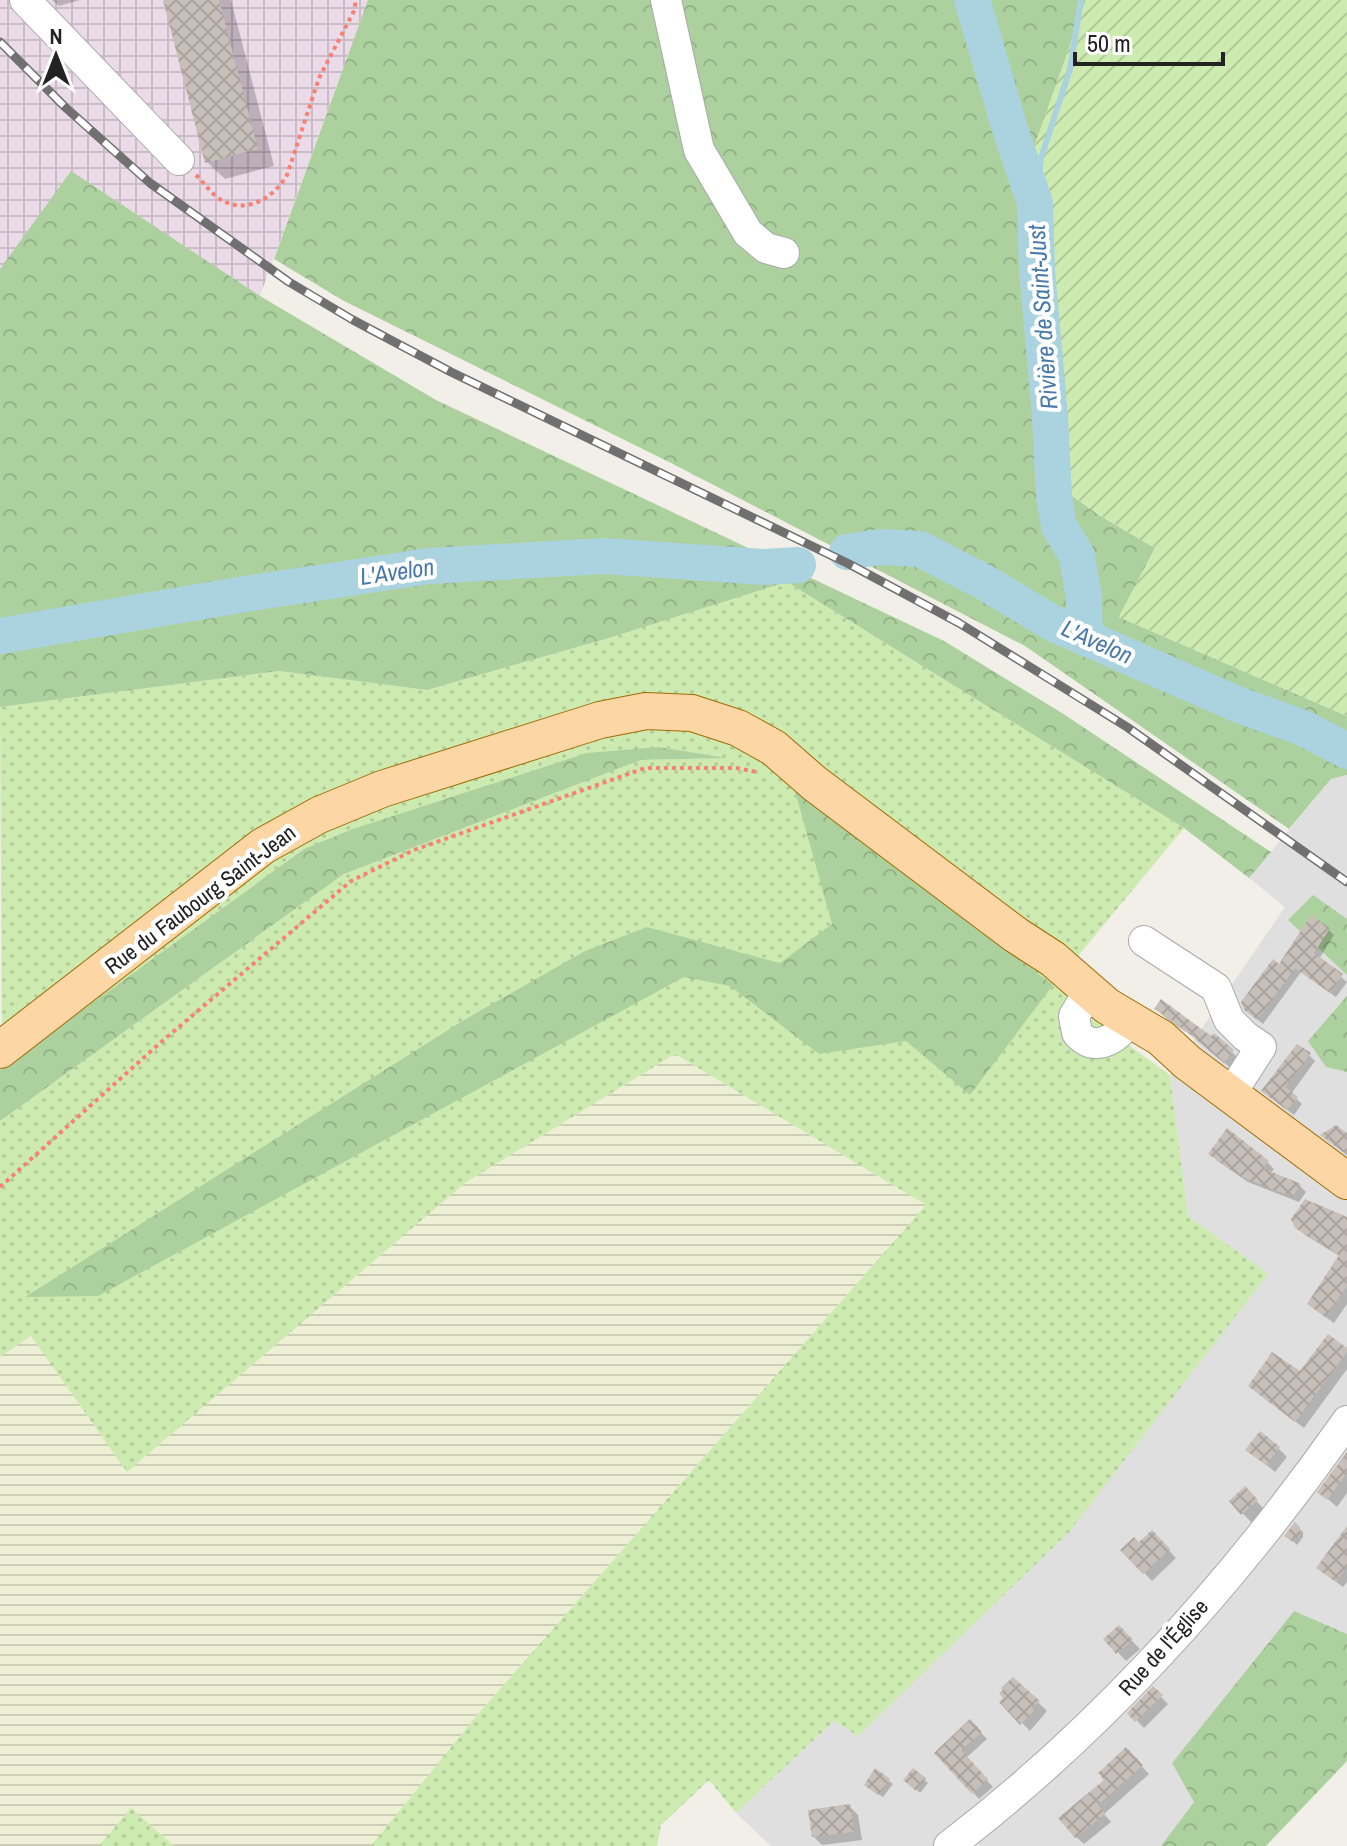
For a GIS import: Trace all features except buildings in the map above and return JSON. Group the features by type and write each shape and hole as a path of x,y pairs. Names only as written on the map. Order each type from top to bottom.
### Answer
{"main road":[{"name":"Rue du Faubourg Saint-Jean","path":"0,1050 234,868 278,837 349,801 462,764 618,731 681,727 705,731 729,740 814,783 1016,935 1065,968 1101,1013 1161,1038 1187,1062 1347,1181"}],"street":[{"path":"25,0 179,160"},
{"path":"666,0 699,150 748,233 766,248 784,253"},
{"path":"1144,941 1216,988 1229,1020 1261,1047 1230,1095"},
{"name":"Rue de l'Église","path":"949,1846 1042,1768 1130,1685 1279,1515 1347,1421"}],"path":[{"path":"179,160 223,201 244,205 262,201 279,190 287,175 319,78 354,11 356,0"},
{"path":"0,1187 160,1043 351,881 414,850 645,768 736,768 768,774"}],"shaded area":[{"path":"0,0 368,0 260,296 72,172 0,269"},
{"path":"1347,775 1347,1634 1295,1612 1195,1801 1161,1846 980,1846 975,1842 969,1846 771,1846 736,1813 834,1721 858,1736 1267,1274 1188,1216 1170,1075 1285,907 1249,878 1331,779"}],"green space":[{"path":"368,0 1086,0 1030,159 1022,225 1038,367 1046,477 1099,515 1155,548 1119,617 1347,716 1347,775 1331,779 1289,829 1025,646 671,463 344,301 274,259"},
{"path":"1086,0 1347,0 1347,716 1119,617 1155,548 1099,515 1046,477 1038,367 1022,225 1030,159"},
{"path":"71,171 260,296 436,400 944,641 1062,713 1271,852 1249,878 1184,828 787,582 609,638 427,690 279,671 0,707 0,269"},
{"path":"787,582 1184,828 1054,985 1170,1075 1188,1216 1268,1274 1069,1532 858,1736 834,1721 736,1813 709,1780 661,1825 657,1846 371,1846 478,1714 926,1205 675,1054 465,1183 127,1472 31,1336 0,1357 0,1121 344,874 641,760 720,758 659,747 304,849 2,1069 0,707 279,671 427,690 609,638"},
{"path":"659,747 726,758 641,760 344,874 0,1121 0,1070 304,849 353,829 587,753"},
{"path":"793,784 1053,985 970,1095 906,1041 819,1054 730,986 684,977 98,1296 25,1297 464,1020 585,951 647,927 780,963 832,924"},
{"path":"1313,895 1347,919 1347,975 1288,920"},
{"path":"1347,996 1347,1072 1326,1067 1308,1041"},
{"path":"675,1054 926,1205 478,1714 371,1846 174,1846 131,1809 99,1846 0,1846 0,1357 31,1335 127,1471 465,1183"},
{"path":"1294,1611 1347,1634 1347,1761 1266,1846 1161,1846 1194,1802 1172,1763"},
{"path":"131,1808 174,1846 99,1846"}],"waterway":[{"name":"Rivière de Saint-Just","path":"972,0 1035,203 1054,497 1059,526 1077,556 1084,598 1085,638"},
{"path":"1035,203 1041,158 1070,69 1081,0"},
{"name":"L'Avelon","path":"847,552 880,547 920,549 984,582 1054,624 1239,705 1303,728 1347,751"},
{"name":"L'Avelon","path":"0,636 429,566 604,556 765,567 798,565"}],"railway":[{"path":"0,42 65,107 150,183 289,282 451,372 849,564 959,623 1127,727 1347,882"}]}
